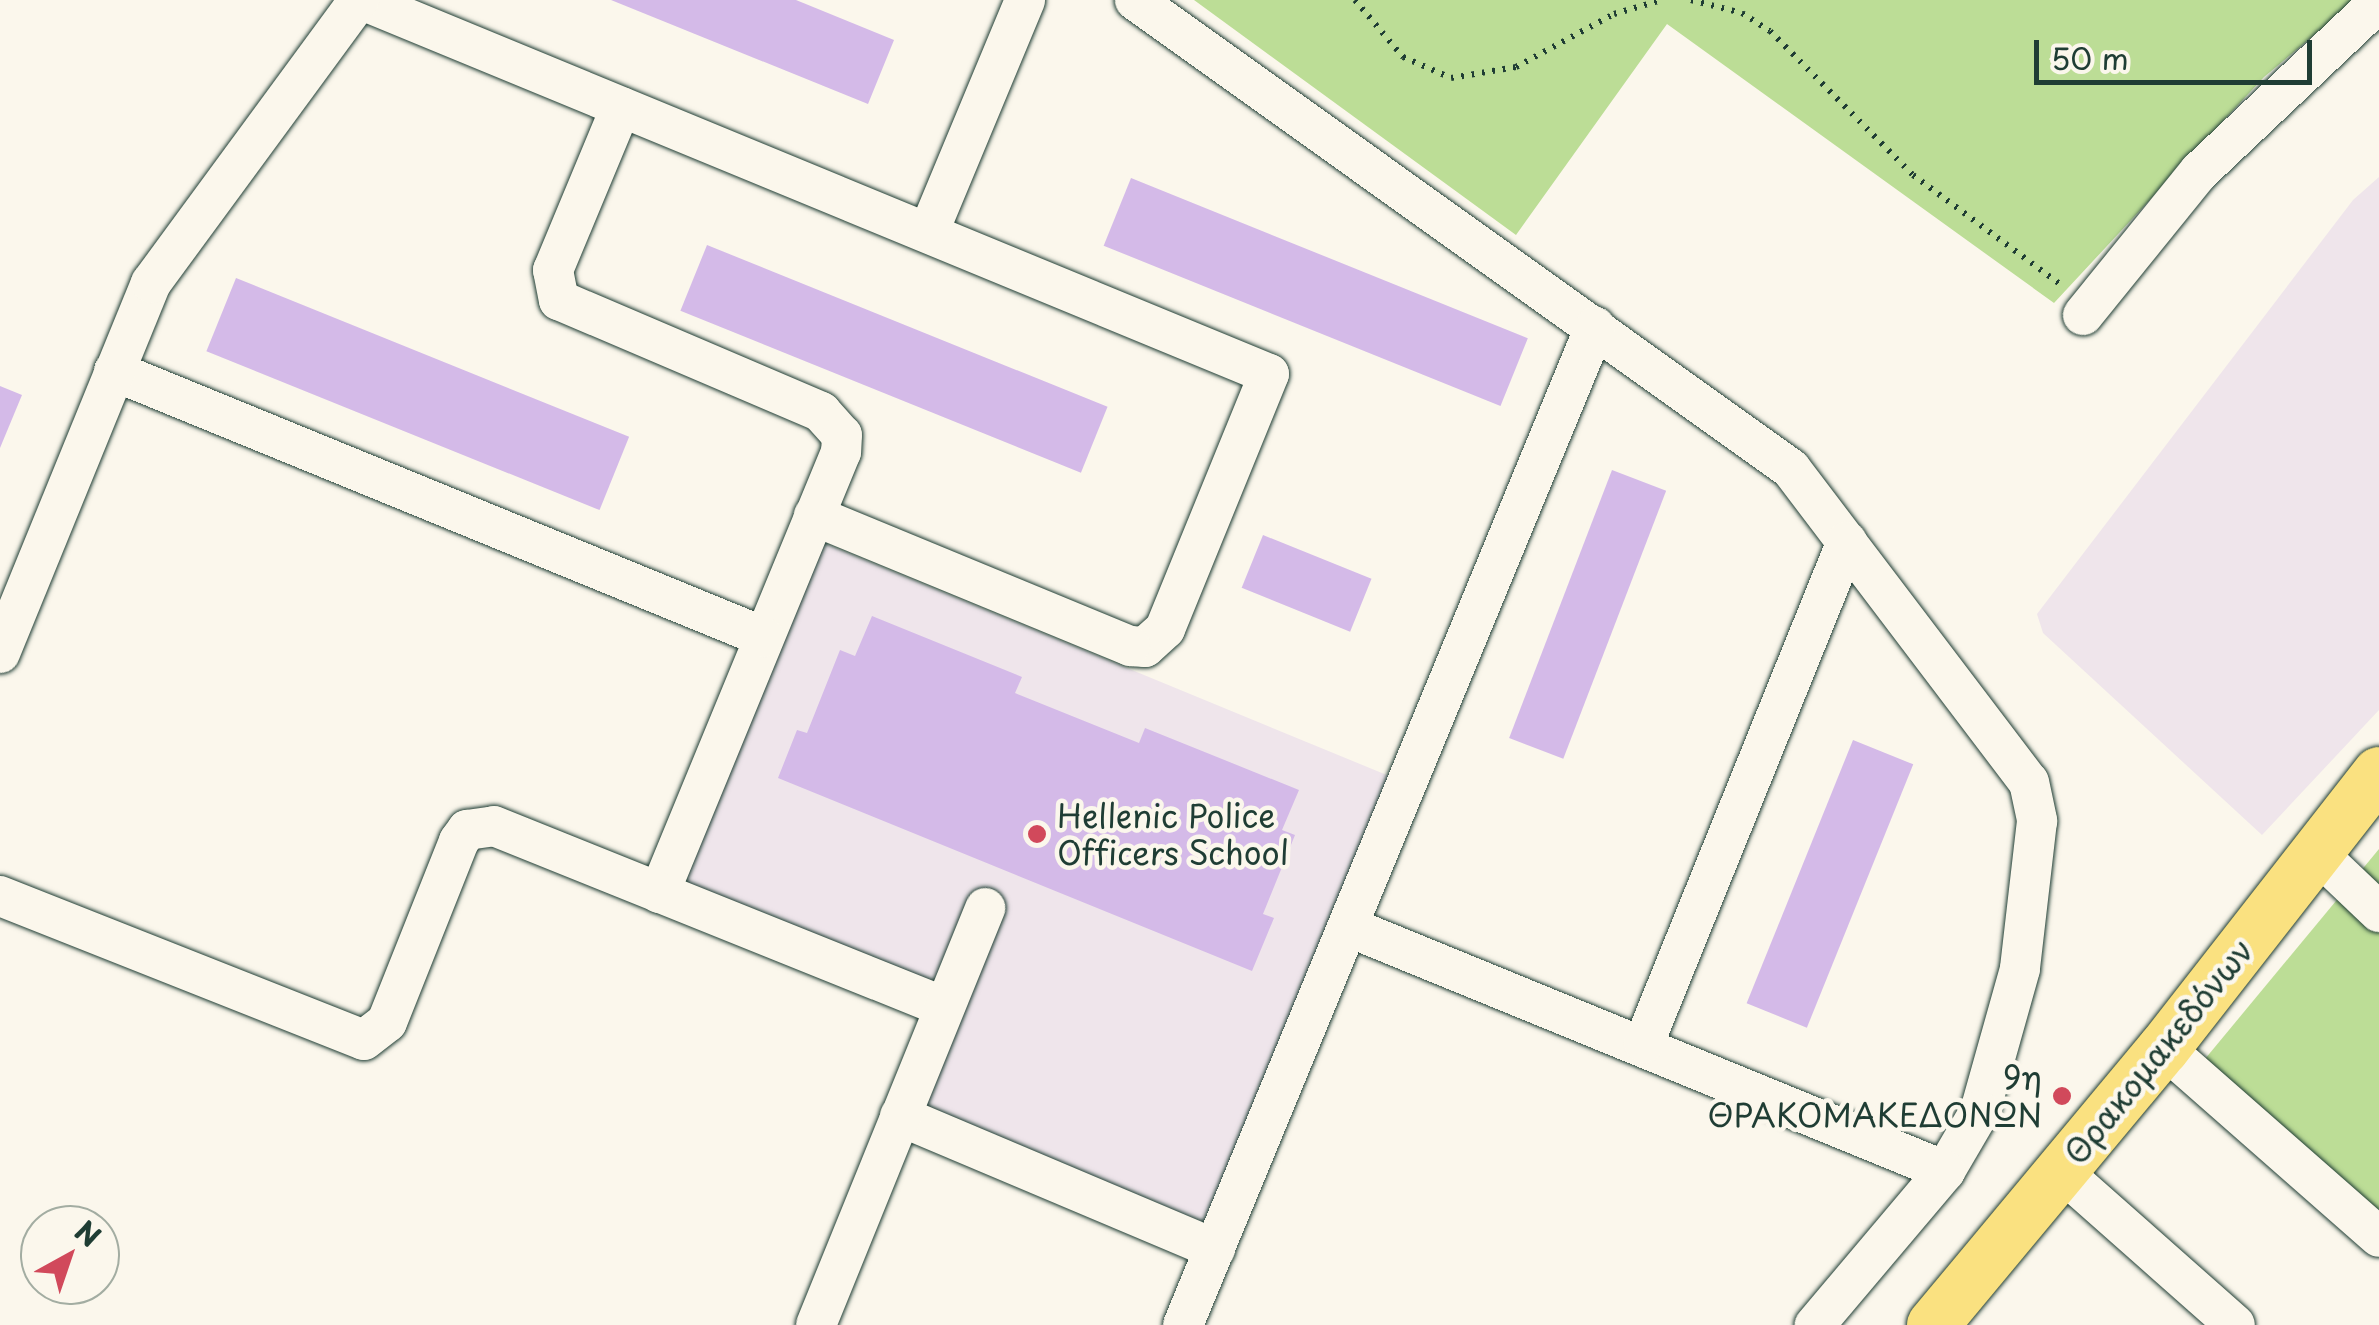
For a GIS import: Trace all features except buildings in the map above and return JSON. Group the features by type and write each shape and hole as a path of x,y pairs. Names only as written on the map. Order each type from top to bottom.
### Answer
{"main road":[{"name":"Θρακομακεδόνων","path":"1933,1325 2164,1048 2379,773"}],"street":[{"path":"0,653 151,283 360,0 929,231 1268,374 1166,628 1145,647 1130,646 814,516"},
{"path":"929,231 1025,0"},
{"path":"1135,0 1791,469 2037,800 2012,1010 1980,1111 1946,1171 1815,1325"},
{"path":"2089,307 2199,172 2379,2"},
{"path":"621,107 552,285 571,308 835,422 841,452 660,893"},
{"path":"1183,1325 1595,327"},
{"path":"114,371 764,636"},
{"path":"1644,1043 1847,541"},
{"path":"0,896 364,1040 387,1022 467,830 494,826 944,1008"},
{"path":"2316,852 2379,912"},
{"path":"816,1325 984,908"},
{"path":"1349,927 1644,1043 1946,1171"},
{"path":"2164,1048 2379,1237"},
{"path":"900,1116 1215,1249"},
{"path":"2061,1172 2235,1325"}],"path":[{"path":"1355,0 1403,57 1451,78 1516,67 1614,14 1662,0"},
{"path":"1691,0 1742,13 1770,31 1912,175 2089,307"}],"shaded area":[{"path":"2379,177 2379,710 2262,835 2043,633 2037,614 2353,200"},
{"name":"Hellenic Police Officers School","path":"821,542 1394,778 1209,1232 922,1114 966,1007 679,890"}],"green space":[{"path":"1194,0 2356,0 2264,77 2054,303 1667,24 1516,235"},
{"path":"2379,849 2379,1223 2200,1065"}],"place":[{"name":"Hellenic Police Officers School","path":"1037,834"},
{"name":"9η ΘΡΑΚΟΜΑΚΕΔΟΝΩΝ","path":"2062,1096"}]}
